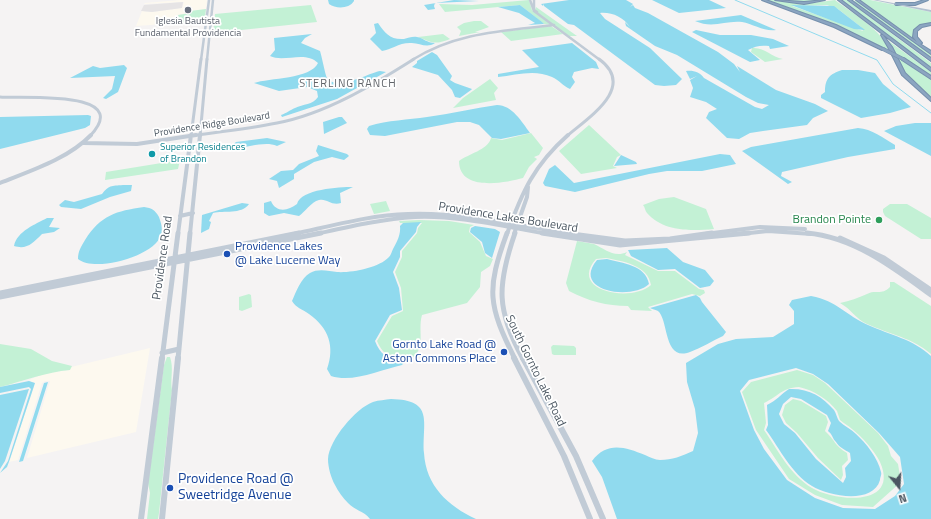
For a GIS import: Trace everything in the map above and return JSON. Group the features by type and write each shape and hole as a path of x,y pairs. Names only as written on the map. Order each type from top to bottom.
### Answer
{"highway":[{"path":"763,0 835,26 883,48 903,59 931,78"},
{"path":"776,0 808,3 824,0"},
{"path":"838,0 931,70"},
{"path":"849,0 931,59"},
{"path":"857,0 931,52"},
{"path":"896,4 919,4 926,0"},
{"path":"931,24 918,28 914,34 917,39 931,52"},
{"path":"876,28 890,46 903,74 931,100"}],"main road":[{"path":"874,0 931,11"},
{"path":"882,0 931,11"}],"street":[{"name":"Providence Road","path":"141,519 209,0"},
{"name":"Providence Road","path":"162,519 189,257 213,0"},
{"path":"530,0 532,9 538,14"},
{"path":"534,0 534,10 538,14"},
{"name":"South Gornto Lake Road","path":"538,14 601,60 614,81 609,98 560,142 543,160 533,174 511,225 493,278 492,298 496,320 564,456 590,519"},
{"name":"Providence Ridge Boulevard","path":"83,143 134,144 268,123 321,108 381,80 428,50 456,39 476,34 554,25"},
{"path":"199,80 205,79"},
{"path":"0,97 65,99 80,101 93,106 100,114 100,123 94,132 83,143 57,158 0,183"},
{"name":"South Gornto Lake Road","path":"528,185 527,197 502,279 501,300 503,313 512,336 578,460 603,519"},
{"path":"180,216 193,213"},
{"name":"Providence Lakes Boulevard","path":"0,293 402,218 446,218 511,225 627,241 776,227 806,230 844,239 872,251 897,266 931,290"},
{"name":"Providence Lakes Boulevard","path":"518,226 620,245 768,231 805,232 840,241 868,253 889,264 931,295"},
{"name":"Providence Lakes Boulevard","path":"0,297 174,260"},
{"path":"162,353 179,349"}],"shaded area":[{"path":"180,0 207,0 206,9 190,11 190,13 177,15 178,23 136,26 142,11 152,12 182,8 184,2 144,4 145,3"},
{"path":"183,2 182,8 152,12 141,11 144,5"},
{"path":"150,348 136,432 27,458 50,381 45,381 42,383 18,460 9,462 35,383 29,381 31,379 46,373 70,370 71,367"}],"green space":[{"path":"529,0 532,10 552,25 544,24 520,5 445,12 439,4 472,5"},
{"path":"765,0 822,0 794,3 812,3 835,0 874,29 885,43 889,51 842,28","holes":["827,5 838,9 861,27 863,31 792,6"]},
{"path":"841,0 847,0 931,63 931,68"},
{"path":"852,0 859,2 931,54 931,57"},
{"path":"858,0 870,0 931,12 931,23 915,30 913,33 917,41 929,50"},
{"path":"311,5 317,22 213,33 215,14"},
{"path":"536,7 577,36 569,36 539,14 535,10"},
{"path":"206,9 205,17 202,18 205,18 204,21 179,23 178,15 190,13 190,11"},
{"path":"481,21 489,27 475,32 480,32 459,36 461,31 457,27 464,23"},
{"path":"551,26 563,34 511,41 501,32"},
{"path":"443,34 450,39 434,42 418,37"},
{"path":"886,39 931,72 931,76 900,59 931,79 931,99 907,78"},
{"path":"752,48 761,49 783,59 765,62 751,52"},
{"path":"490,79 498,88 494,93 496,100 453,108 463,98"},
{"path":"589,125 621,155 617,157 613,166 617,168 581,174 559,151"},
{"path":"531,133 543,148 539,155 534,157 537,159 529,167 523,178 505,182 484,183 466,177 461,171 459,161 482,149 491,138 502,140"},
{"path":"180,160 178,169 105,180 106,172"},
{"path":"674,197 706,209 714,229 687,230 661,224 646,212 643,205 659,199"},
{"path":"386,201 390,211 374,214 370,204"},
{"path":"890,204 907,204 931,218 931,239 921,239 885,216 883,209"},
{"path":"399,221 449,221 474,225 470,227 469,232 480,242 486,256 493,259 490,266 481,272 480,287 467,303 422,315 420,346 418,352 408,360 407,357 396,358 388,355 382,350 377,341 392,316 403,311 401,288 395,272 402,257 402,251 417,233 418,228 422,223 400,223"},
{"path":"577,241 594,244 618,254 627,252 625,255 658,271 675,271 699,289 704,290 705,293 700,296 692,294 648,307 652,311 631,310 628,306 605,304 583,298 569,291 566,283","holes":["606,258 640,268 649,278 651,285 642,290 630,293 606,291 596,286 590,279 590,270 596,259"]},
{"path":"890,282 894,282 931,306 931,354 909,340 875,328 863,322 840,303 873,292 887,290 890,287"},
{"path":"249,294 251,295 252,307 242,311 239,310 239,297"},
{"path":"0,344 31,349 52,361 72,366 70,370 44,375 0,387"},
{"path":"553,345 574,346 576,348 576,355 554,355 552,354 551,347"},
{"path":"167,357 170,357 171,361 172,390 159,513 158,519 147,519 150,493 148,483 164,365"},
{"path":"797,370 813,375 825,383 878,433 888,446 891,456 898,464 901,482 873,507 842,505 815,495 789,479 756,430 742,392 751,382","holes":["799,387 815,393 829,403 837,411 840,420 868,444 880,462 884,477 881,487 874,494 849,498 823,493 812,488 804,483 791,469 764,430 766,423 764,403 788,389"]},
{"path":"793,399 801,401 826,416 828,422 825,431 839,447 847,453 848,460 842,466 843,475 841,480 818,458 797,433 786,423 782,415 785,405"}],"water":[{"path":"328,0 354,1 349,6 339,7 332,6 329,4"},
{"path":"454,0 479,1 436,3"},
{"path":"569,0 626,0 633,4 630,7 633,5 635,8 648,13 718,52 734,64 740,72 737,66 776,90 815,104 828,111 813,118 807,125 750,133 739,139 727,138 706,118 709,112 717,109 706,102 690,97 693,88 690,80 697,76 690,79 686,71 694,71 698,73 704,78 755,107 762,109 769,105 758,103 746,97 677,55 655,46 626,26 625,22 630,27 624,20 617,16 609,13 600,13 605,19 650,48 682,79 676,85 655,85 574,25 568,24 544,6 544,4 543,6 541,4"},
{"path":"652,0 709,0 726,8 679,13"},
{"path":"435,3 435,9 428,10 424,5"},
{"path":"520,5 544,24 528,25 535,23 519,13 498,7"},
{"path":"791,5 834,6 865,30 854,29"},
{"path":"741,15 776,30 763,29 742,22 708,24 695,21"},
{"path":"378,23 391,37 404,39 415,37 435,43 432,45 426,45 406,43 382,51 370,39 376,33 374,24"},
{"path":"696,30 720,35 751,35 773,39 789,46 770,49 769,46 758,46 748,50 760,60 750,62 692,32"},
{"path":"312,34 305,38 301,43 320,51 326,76 332,82 346,82 380,71 386,72 337,99 282,117 281,115 316,100 318,97 317,91 307,87 279,91 254,83 299,75 314,68 318,63 307,57 276,58 270,56 275,50 274,38"},
{"path":"572,43 596,62 599,69 592,68 574,72 572,77 575,82 570,89 554,78 539,73 525,73 498,77 498,74 539,67 522,50"},
{"path":"432,52 437,55 452,76 450,80 472,89 460,98 455,97 452,90 438,75 412,67 417,63 417,61"},
{"path":"124,65 127,68 118,92 106,99 103,98 112,89 115,76 70,78 93,66 100,68"},
{"path":"842,70 858,70 875,73 883,84 911,107 890,113 861,118 821,98 821,95 825,92 826,83 829,77"},
{"path":"497,105 512,111 530,133 501,139 492,138 479,125 470,122 457,122 385,136 370,135 367,129 369,126 383,122 436,116"},
{"path":"91,116 90,125 85,128 0,149 0,117"},
{"path":"342,117 347,123 324,134 323,122"},
{"path":"915,123 931,123 931,156 884,131 896,126"},
{"path":"858,128 877,134 895,145 895,149 848,157 782,172 781,176 792,182 788,184 742,151 751,147"},
{"path":"267,138 286,142 277,146 272,144 260,144 236,148 230,147 236,142"},
{"path":"318,145 347,154 349,156 344,160 332,157 314,162 294,174 294,179 279,188 277,181 269,179 281,171 293,170 299,164 319,156 316,151"},
{"path":"720,154 730,155 736,164 702,171 667,171 649,174 575,192 545,186 543,183 549,169 555,165 574,183"},
{"path":"621,155 636,162 637,164 614,166"},
{"path":"132,185 131,191 110,197 81,209 61,207 59,205 65,200 74,202 102,194 111,186"},
{"path":"353,187 340,193 341,203 334,204 324,200 319,200 313,203 299,216 284,213 269,216 264,213 264,203 271,201 276,208 282,210 294,206 305,195 313,192 330,188"},
{"path":"242,203 249,204 242,210 213,213 209,221 211,222 209,229 201,233 202,215"},
{"path":"144,207 153,210 156,213 159,217 162,228 161,235 156,243 148,250 137,256 110,263 86,263 78,259 79,251 85,240 103,220 125,210"},
{"path":"47,218 54,218 49,227 60,228 54,232 42,234 30,245 23,247 14,246 19,236 23,232"},
{"path":"421,222 417,227 416,232 400,251 400,257 393,272 399,288 402,310 390,315 375,341 380,351 387,357 396,360 407,359 402,365 366,375 348,378 331,376 327,369 330,346 326,332 316,319 297,307 292,301 299,286 304,278 313,271 350,272 379,264 389,257 398,238 400,226 403,223"},
{"path":"475,226 495,229 500,232 492,258 485,253 482,242 470,232 471,228"},
{"path":"667,248 683,262 705,270 714,281 710,286 700,288 675,269 658,270 631,256 628,250"},
{"path":"607,259 638,269 647,278 649,284 641,289 630,292 606,290 597,286 592,279 591,271 597,260"},
{"path":"696,295 700,298 726,332 723,336 698,349 681,353 675,351 671,346 664,323 658,311 650,308"},
{"path":"811,296 828,301 876,329 917,345 931,356 931,519 617,519 602,477 592,461 604,450 610,448 623,448 660,460 677,457 693,451 698,433 695,409 687,382 686,363 718,344 736,339 773,337 794,324 794,311 789,305 792,300","holes":["796,368 813,374 828,384 879,433 900,457 904,484 895,496 875,509 843,508 815,498 787,480 764,449 754,430 740,391 749,380"]},
{"path":"29,381 35,383 7,467 0,473 8,461 31,389 29,387 0,393 0,387"},
{"path":"48,382 23,461 19,462 44,383"},
{"path":"29,389 5,461 0,469 0,395"},
{"path":"789,389 802,390 814,394 825,401 834,410 839,421 854,432 864,442 874,456 881,472 880,480 876,488 869,493 860,496 828,493 812,486 792,468 766,430 768,425 767,405","holes":["791,397 801,399 827,415 831,423 828,431 835,441 850,453 851,461 845,468 846,477 843,483 816,459 795,433 784,424 779,414 783,404"]},
{"path":"380,400 405,400 420,408 424,423 424,453 426,465 434,485 440,494 456,508 476,519 370,519 365,514 350,505 336,487 330,472 328,459 333,443 338,434 344,426 366,405"}],"waterway":[{"path":"735,0 877,60 893,84 931,113"}],"place":[{"name":"Iglesia Bautista Fundamental Providencia","path":"188,10"},
{"name":"Superior Residences of Brandon","path":"152,154"},
{"name":"Brandon Pointe","path":"879,220"},
{"name":"Providence Lakes @ Lake Lucerne Way","path":"227,254"},
{"name":"Gornto Lake Road @ Aston Commons Place","path":"504,352"},
{"name":"Providence Road @ Sweetridge Avenue","path":"170,488"}],"district":[{"name":"STERLING RANCH","path":"348,84"}]}
